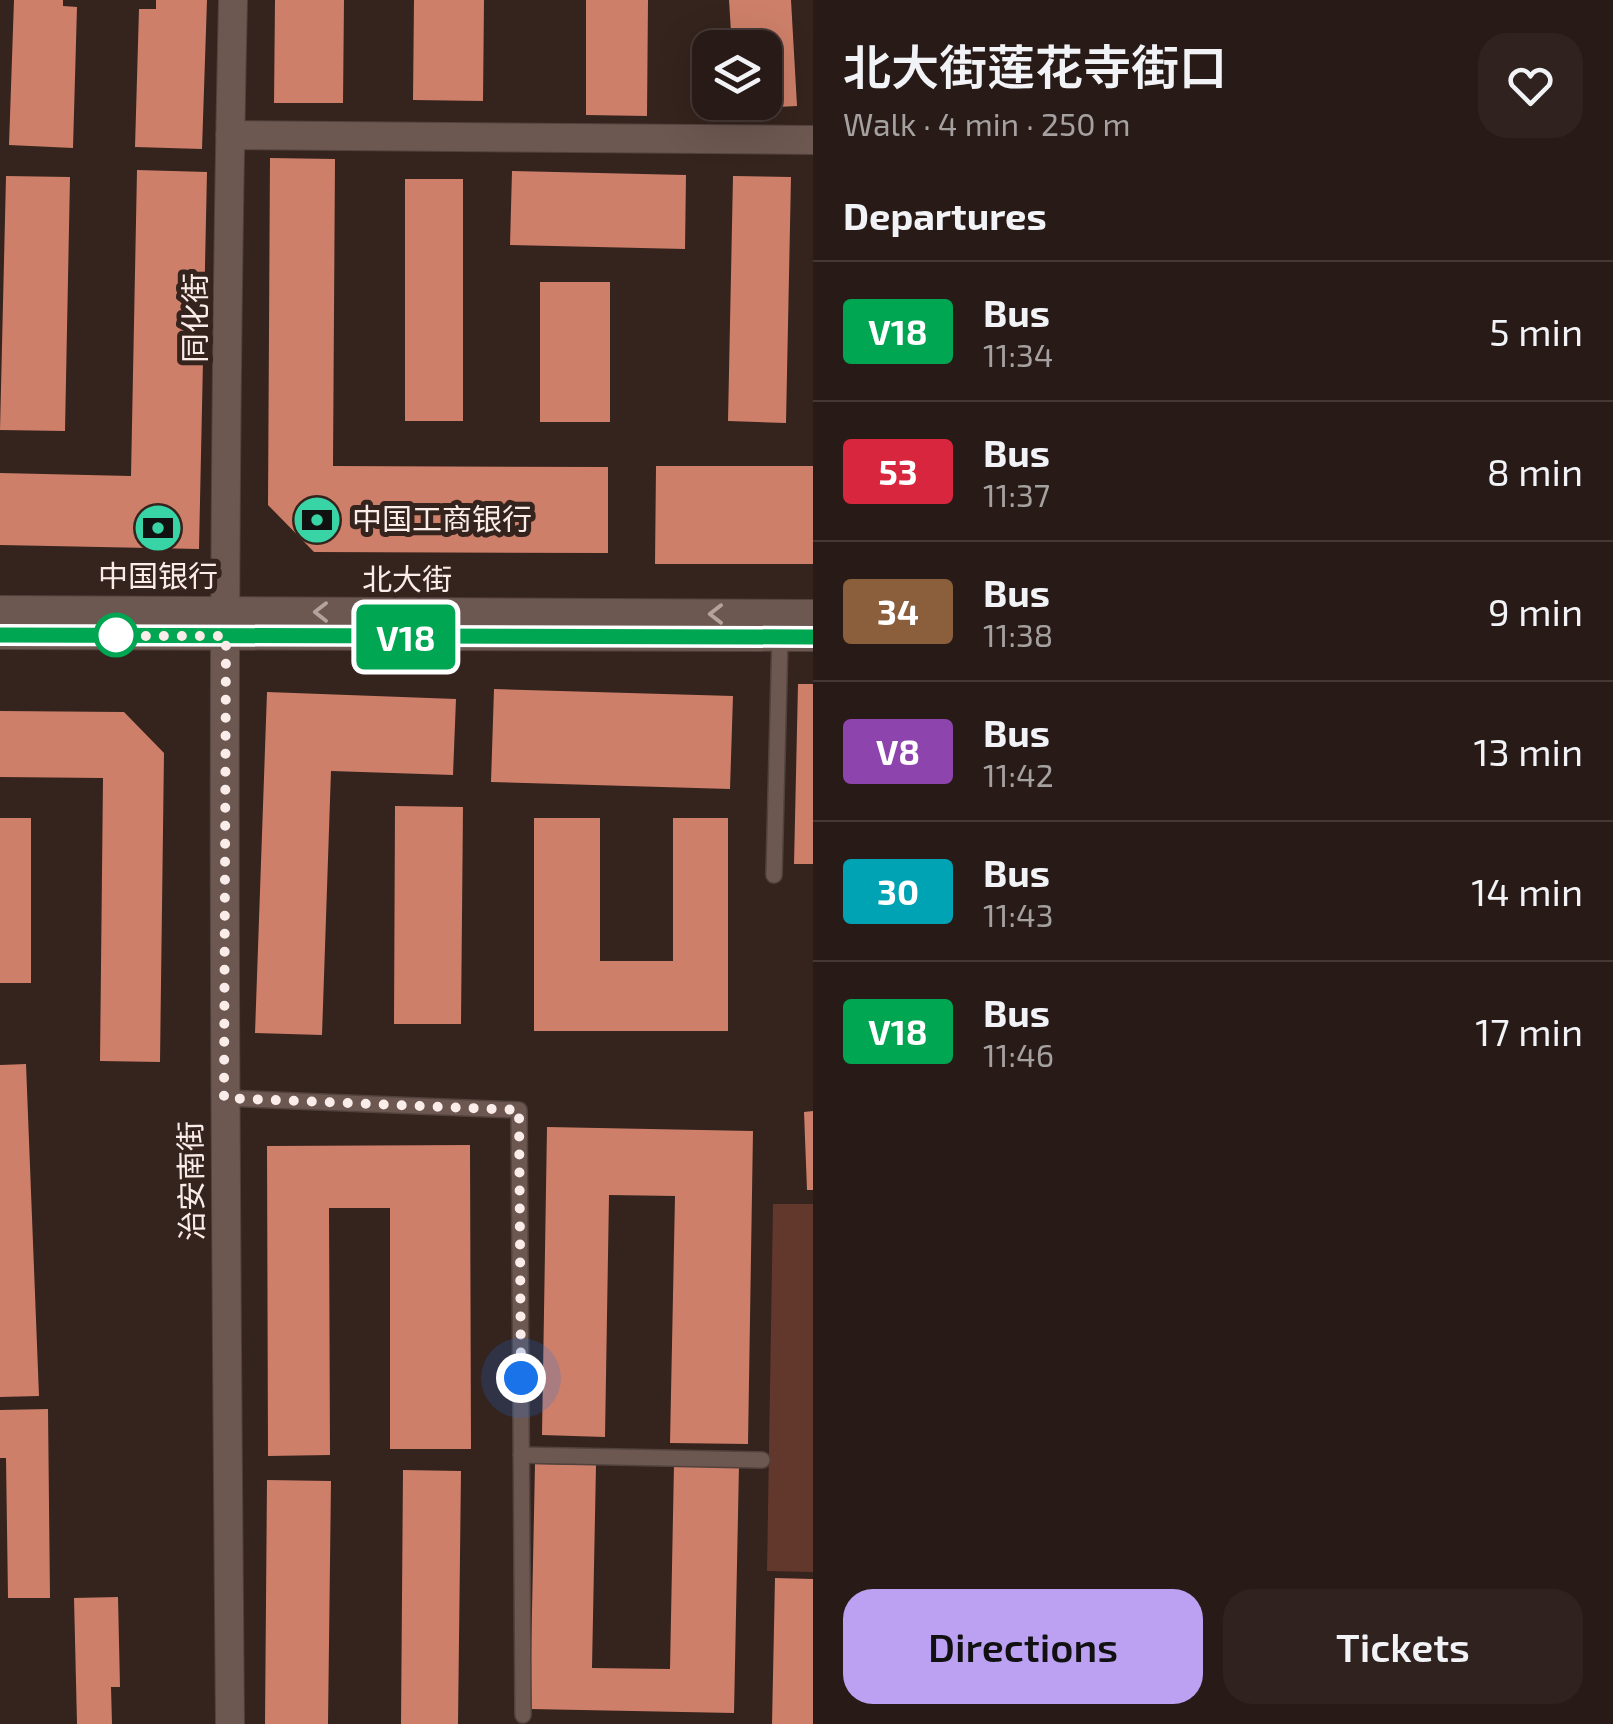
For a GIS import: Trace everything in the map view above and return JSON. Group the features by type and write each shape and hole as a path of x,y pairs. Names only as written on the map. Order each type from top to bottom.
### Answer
{"street":[{"name":"同化街","path":"226,624 233,0"},
{"path":"230,135 813,140"},
{"name":"北大街","path":"0,610 226,624 813,637"},
{"name":"北大街","path":"0,635 226,624 813,614"},
{"name":"治安南街","path":"226,624 224,1098 230,1724"}],"lane":[{"path":"774,875 780,637"},
{"path":"224,1098 519,1110 523,1716"},
{"path":"521,1455 762,1460"}],"shaded area":[{"path":"773,1204 813,1204 813,1572 767,1571"}],"building":[{"path":"14,0 63,0 63,6 77,7 73,148 9,145"},
{"path":"156,0 207,0 202,149 135,147 139,9 156,9"},
{"path":"275,0 344,0 343,103 274,103"},
{"path":"414,0 484,0 483,101 413,100"},
{"path":"586,0 648,0 647,116 586,115"},
{"path":"729,0 791,0 797,106 782,107 782,30 731,30"},
{"path":"270,158 335,159 333,466 608,467 608,553 314,552 268,505"},
{"path":"137,170 207,172 199,549 0,545 0,473 131,476"},
{"path":"512,171 686,175 685,249 510,245"},
{"path":"6,176 70,177 65,431 0,430"},
{"path":"733,176 791,177 786,423 728,421"},
{"path":"405,179 463,179 463,421 405,421"},
{"path":"540,282 610,282 610,422 540,422"},
{"path":"656,466 813,466 813,564 655,564"},
{"path":"798,684 813,684 813,864 794,864"},
{"path":"494,689 733,696 730,789 491,782"},
{"path":"267,692 456,699 453,775 331,771 322,1035 255,1033"},
{"path":"0,711 124,712 164,753 160,1062 100,1061 103,778 0,777"},
{"path":"395,806 463,807 461,1024 394,1024"},
{"path":"0,818 31,818 31,983 0,983"},
{"path":"534,818 600,818 600,961 673,961 673,818 728,818 728,1031 534,1031"},
{"path":"26,1064 39,1396 0,1397 0,1065"},
{"path":"813,1111 813,1190 807,1190 804,1112"},
{"path":"547,1127 753,1131 748,1444 670,1443 675,1196 609,1195 605,1437 542,1435"},
{"path":"470,1145 471,1449 390,1449 390,1208 329,1208 330,1455 268,1456 267,1146"},
{"path":"48,1409 50,1598 8,1598 6,1458 0,1458 0,1410"},
{"path":"535,1464 596,1465 592,1668 670,1669 674,1464 739,1465 734,1713 530,1709"},
{"path":"403,1470 461,1471 458,1724 401,1724"},
{"path":"267,1480 331,1481 328,1724 265,1724"},
{"path":"775,1578 813,1579 813,1724 772,1724"},
{"path":"118,1597 120,1687 111,1687 112,1724 77,1724 74,1598"}],"bus line":[{"name":"V18","path":"0,635 813,637"}],"place":[{"name":"中国工商银行","path":"317,520"},
{"name":"中国银行","path":"158,528"}],"route":[{"path":"116,635 113,636 226,636 224,1098 519,1110 521,1378"}]}
